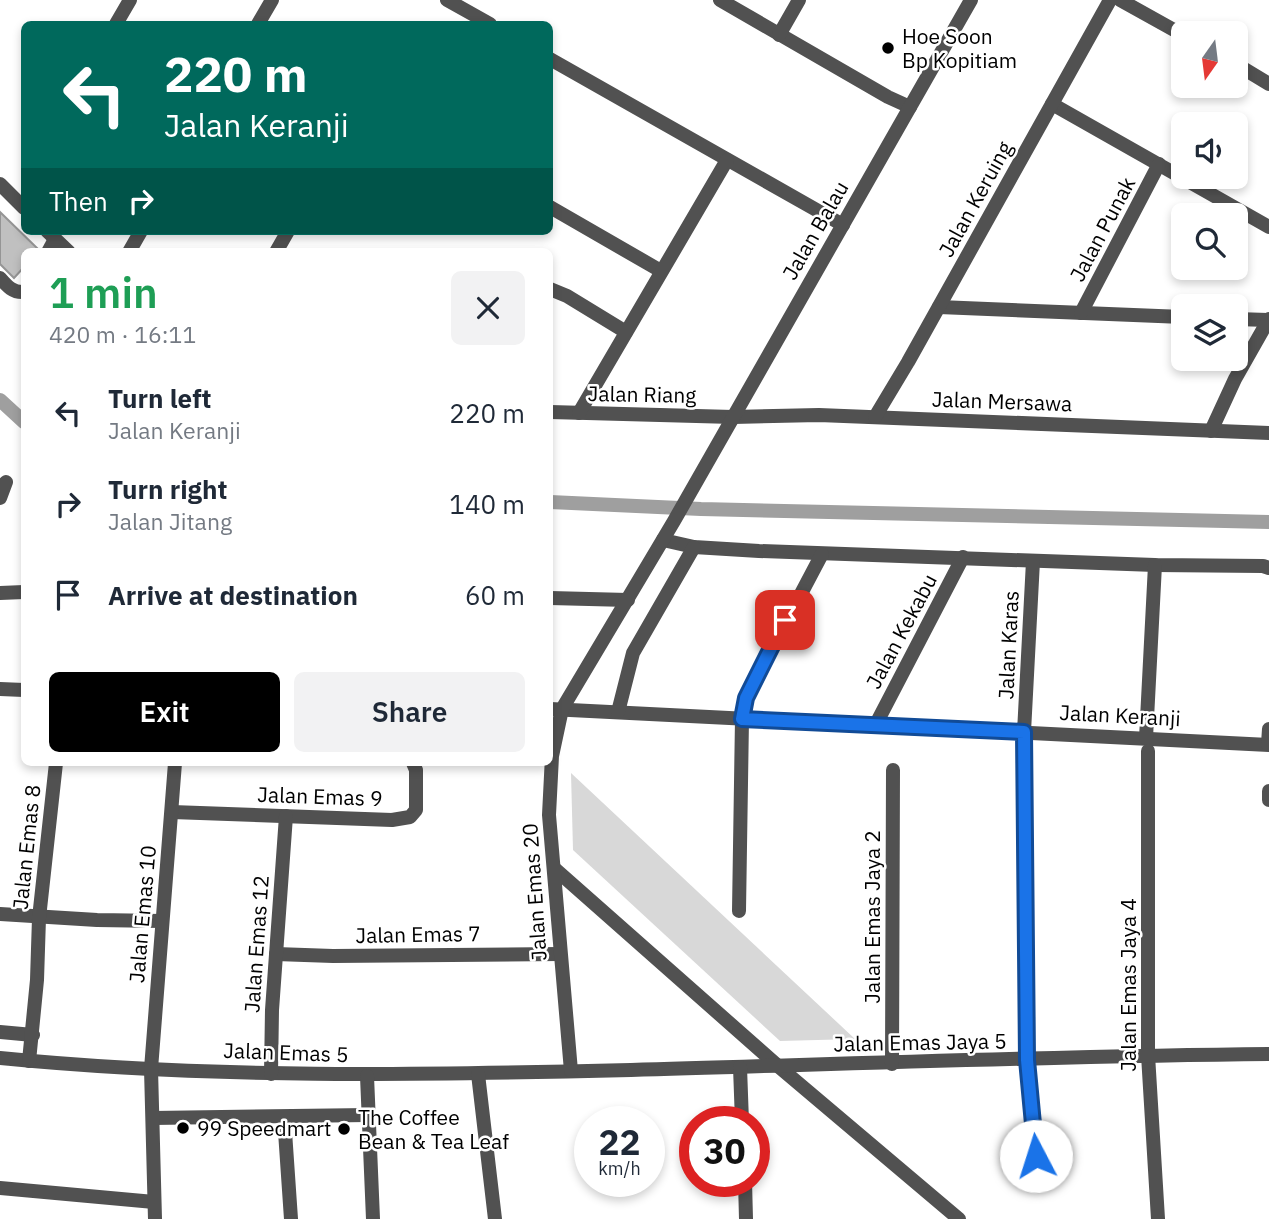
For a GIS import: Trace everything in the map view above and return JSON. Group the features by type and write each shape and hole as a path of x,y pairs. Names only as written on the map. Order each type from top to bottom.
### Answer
{"street":[{"path":"118,21 130,0"},
{"path":"260,21 272,0"},
{"path":"447,0 485,21"},
{"path":"720,0 910,107"},
{"path":"779,35 799,0"},
{"name":"Jalan Balau","path":"628,600 971,0"},
{"name":"Jalan Keruing","path":"875,417 1110,0"},
{"path":"1120,0 1171,28"},
{"path":"553,61 843,225"},
{"path":"1248,71 1269,84"},
{"path":"1052,104 1269,227"},
{"path":"579,413 727,160"},
{"name":"Jalan Punak","path":"1082,313 1159,164"},
{"path":"0,184 21,200"},
{"path":"553,209 662,271"},
{"path":"3,287 21,292"},
{"path":"553,290 626,332"},
{"path":"939,307 1171,317"},
{"path":"1211,431 1235,379 1268,319 1248,319"},
{"name":"Jalan Riang","path":"553,412 733,417"},
{"name":"Jalan Mersawa","path":"733,417 819,415 1269,433"},
{"path":"0,498 6,482"},
{"path":"663,540 694,547 821,554 1155,565 1242,565 1269,568"},
{"path":"618,712 633,653 694,547"},
{"path":"739,911 742,719 746,698 821,554"},
{"name":"Jalan Kekabu","path":"876,724 963,557"},
{"name":"Jalan Karas","path":"1033,561 1024,732 1027,1060 1038,1180"},
{"name":"Jalan Emas Jaya 4","path":"1155,565 1147,745 1148,1055 1158,1219"},
{"path":"0,593 21,592"},
{"path":"553,598 628,600"},
{"name":"Jalan Emas 20","path":"553,744 556,709 628,600"},
{"path":"0,689 21,690"},
{"name":"Jalan Keranji","path":"556,709 1024,732 1147,745 1269,744"},
{"path":"1269,729 1269,744"},
{"name":"Jalan Emas 8","path":"29,1060 33,1035 39,918 56,766"},
{"name":"Jalan Emas 10","path":"155,1219 151,1069 175,766"},
{"name":"Jalan Emas 9","path":"172,812 392,820 410,817 416,810 414,766"},
{"name":"Jalan Emas 20","path":"551,766 549,815 571,1071"},
{"name":"Jalan Emas Jaya 2","path":"892,1064 893,770"},
{"path":"1269,791 1269,800"},
{"name":"Jalan Emas 12","path":"271,1074 286,816"},
{"path":"555,869 778,1066 959,1219"},
{"path":"0,914 39,918 162,921"},
{"name":"Jalan Emas 7","path":"276,954 560,954"},
{"path":"0,1032 33,1035"},
{"name":"Jalan Emas Jaya 5","path":"571,1071 1269,1054"},
{"name":"Jalan Emas 5","path":"0,1058 271,1074 367,1076 571,1071"},
{"path":"740,1067 741,1106"},
{"path":"478,1074 495,1219"},
{"path":"367,1076 373,1219"},
{"path":"153,1118 368,1115"},
{"path":"284,1117 291,1219"},
{"path":"0,1188 154,1202"},
{"path":"745,1197 746,1219"}],"shaded area":[{"path":"571,773 855,1039 780,1041 573,850"}],"building":[{"path":"0,212 37,248 21,248 21,270 14,278 0,264"}],"waterway":[{"path":"0,400 21,419"},
{"path":"553,502 701,509 1269,522"}],"place":[{"name":"Hoe Soon Bp Kopitiam","path":"888,48"},
{"name":"99 Speedmart","path":"183,1128"},
{"name":"The Coffee Bean & Tea Leaf","path":"344,1129"}],"route":[{"path":"785,620 746,698 742,719 1024,732 1027,1060 1036,1156"}]}
